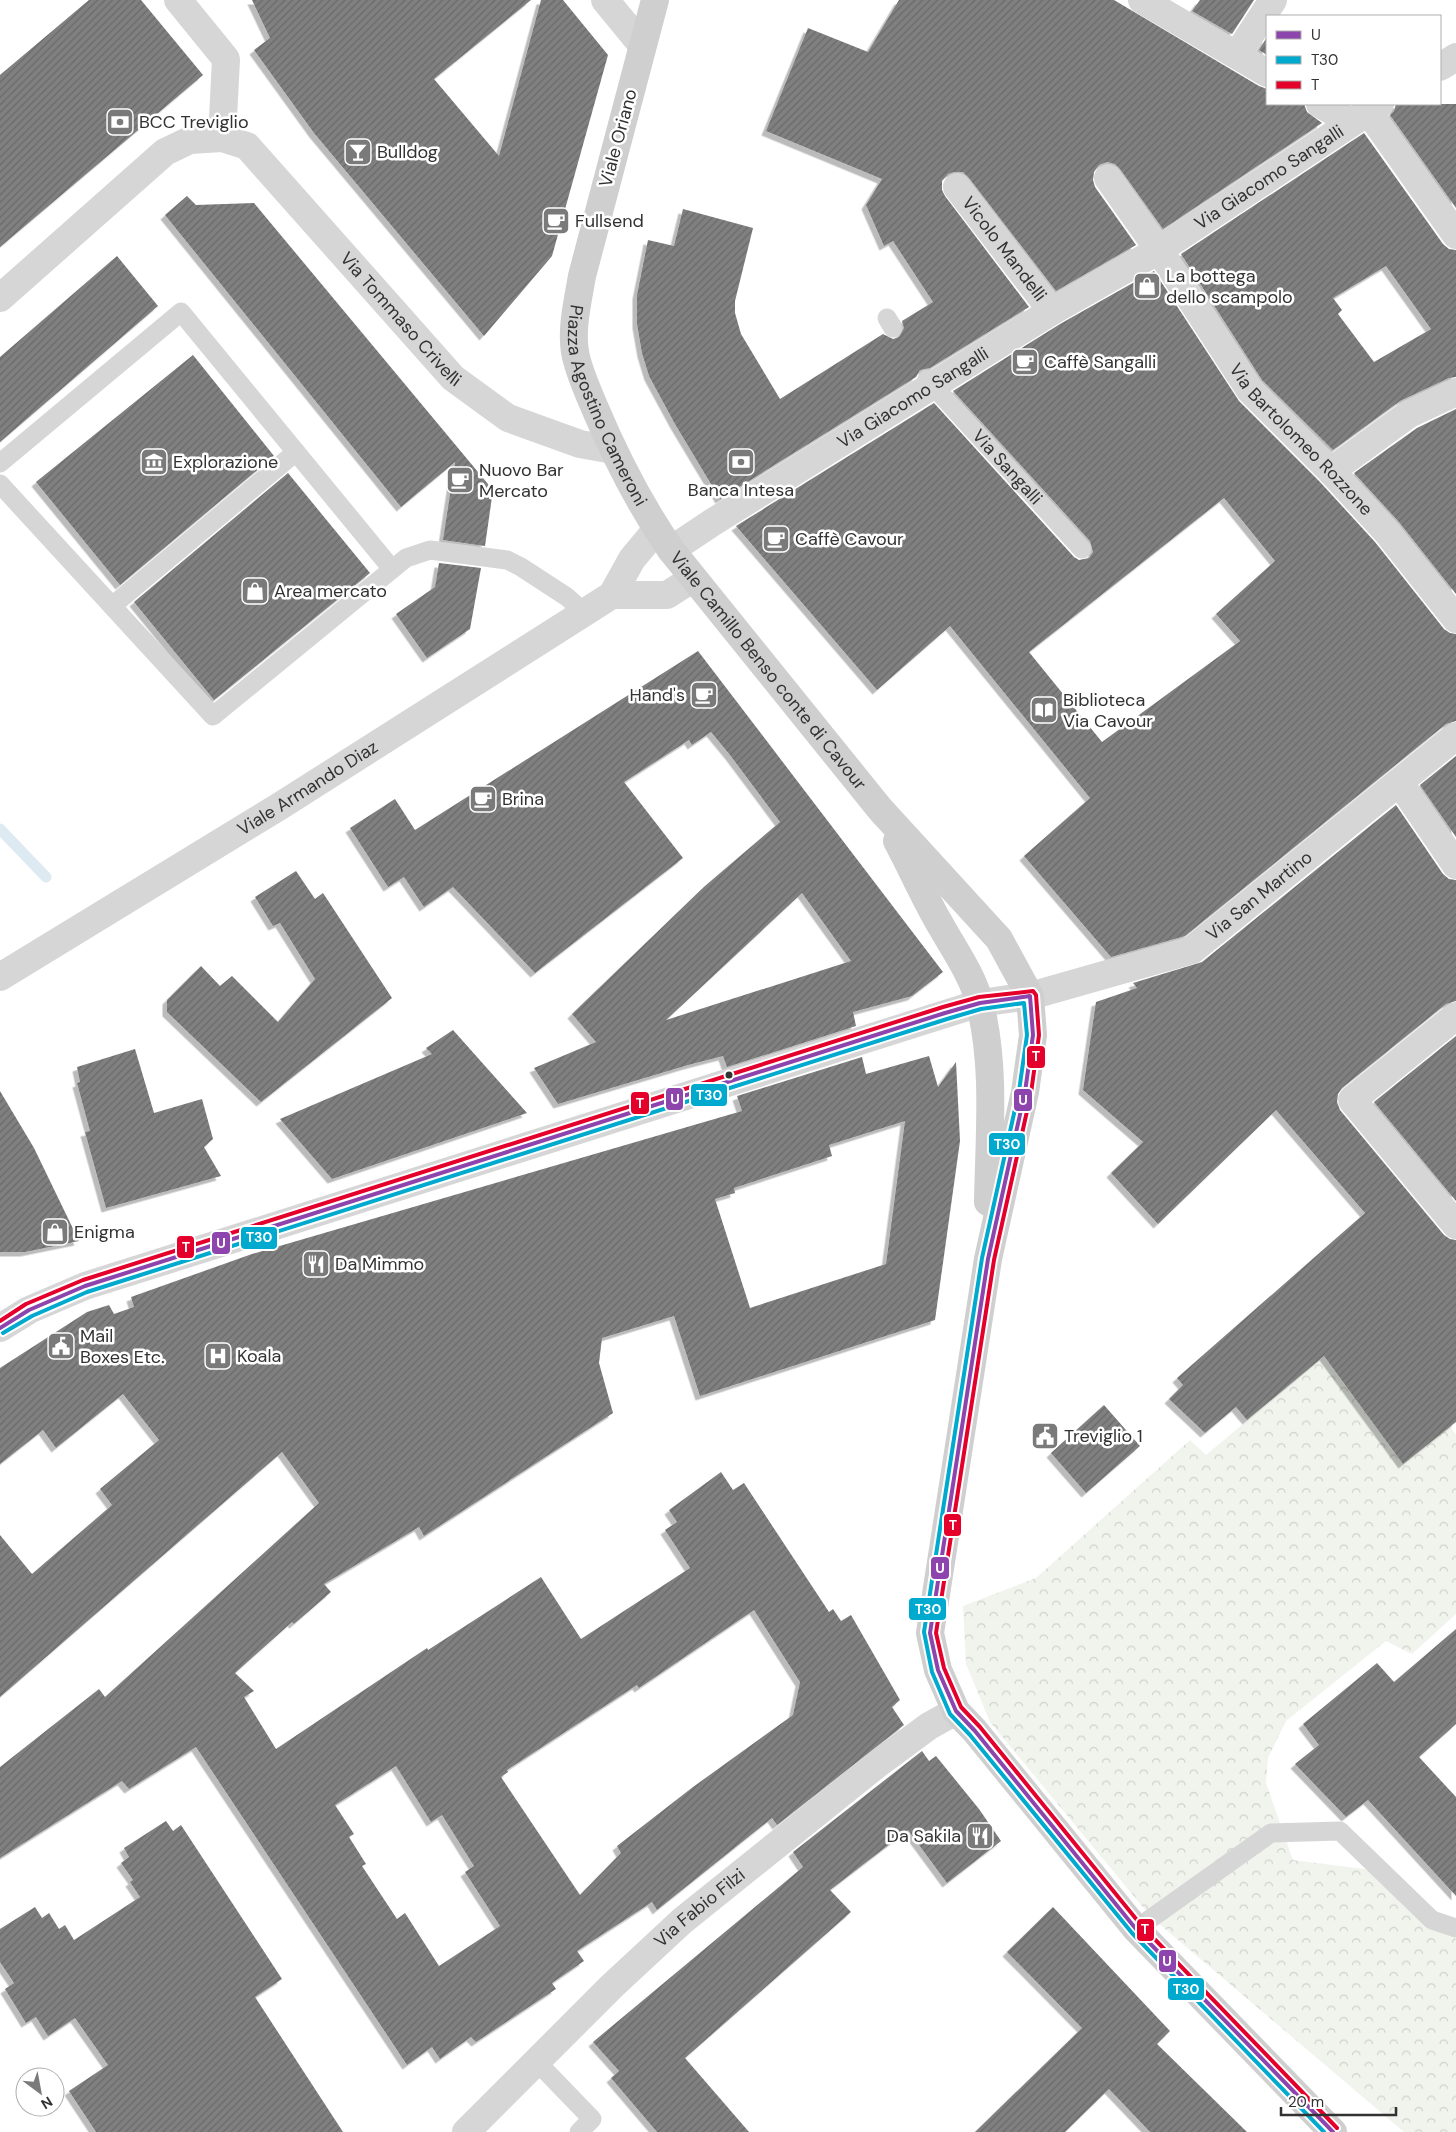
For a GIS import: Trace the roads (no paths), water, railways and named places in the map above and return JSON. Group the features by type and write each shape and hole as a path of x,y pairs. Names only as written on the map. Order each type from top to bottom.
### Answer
{"street":[{"path":"178,0 226,59 222,138"},
{"path":"605,0 642,45"},
{"name":"Viale Oriano","path":"582,276 654,0"},
{"path":"1237,55 1274,0"},
{"path":"1150,5 1266,72"},
{"path":"1441,66 1456,57"},
{"path":"1326,105 1367,112 1456,235"},
{"name":"Via Giacomo Sangalli","path":"664,540 713,522 929,382 1158,250 1367,112"},
{"name":"Via Tommaso Crivelli","path":"0,298 165,152 190,140 222,138 248,146 453,378 508,418 580,444 613,450"},
{"path":"1108,178 1158,250"},
{"name":"Vicolo Mandelli","path":"957,187 1052,311"},
{"name":"Via Bartolomeo Rozzone","path":"1158,250 1250,390 1387,532 1456,619"},
{"name":"Piazza Agostino Cameroni","path":"582,276 576,314 575,351 587,388 613,450 664,540"},
{"path":"1331,472 1409,414 1456,392"},
{"name":"Viale Camillo Benso conte di Cavour","path":"664,540 692,579 880,809 999,939 1030,996"},
{"name":"Viale Armando Diaz","path":"0,977 292,799 612,595 632,559 664,540"},
{"path":"612,595 667,595 692,579"},
{"name":"Via San Martino","path":"0,1328 29,1310 85,1286 980,1003 1030,996 1192,950 1456,736"},
{"path":"1400,783 1456,865"},
{"name":"Viale Camillo Benso conte di Cavour","path":"880,809 941,926 962,960 980,1003 988,1046 990,1104 988,1259"},
{"path":"1030,996 1033,1034 1025,1092 988,1259 930,1633 938,1670 956,1711 975,1731 1136,1929 1333,2132"},
{"path":"1456,1016 1352,1100 1456,1225"},
{"name":"Via Fabio Filzi","path":"466,2132 612,1986 682,1921 875,1766 929,1726 956,1711"}],"lane":[{"path":"0,463 181,312 392,569"},
{"name":"Via Sangalli","path":"929,382 1082,549"},
{"path":"112,606 296,452"},
{"path":"0,484 212,716 406,558 430,550 506,560 521,567 567,597 585,612"},
{"path":"1136,1929 1271,1833 1340,1831 1432,1920 1456,1928"},
{"path":"536,2062 592,2119 579,2132"}],"waterway":[{"path":"0,829 46,877"}],"place":[{"name":"BCC Treviglio","path":"120,122"},
{"name":"Bulldog","path":"358,152"},
{"name":"Fullsend","path":"556,221"},
{"name":"La bottega dello scampolo","path":"1147,286"},
{"name":"Caffè Sangalli","path":"1025,362"},
{"name":"Explorazione","path":"154,462"},
{"name":"Banca Intesa","path":"741,462"},
{"name":"Nuovo Bar Mercato","path":"460,480"},
{"name":"Caffè Cavour","path":"776,539"},
{"name":"Area mercato","path":"255,591"},
{"name":"Hand's","path":"704,695"},
{"name":"Biblioteca Via Cavour","path":"1044,710"},
{"name":"Brina","path":"483,799"},
{"name":"Enigma","path":"55,1232"},
{"name":"Da Mimmo","path":"316,1264"},
{"name":"Mail Boxes Etc.","path":"61,1346"},
{"name":"Koala","path":"218,1356"},
{"name":"Treviglio 1","path":"1045,1436"},
{"name":"Da Sakila","path":"980,1836"}]}
